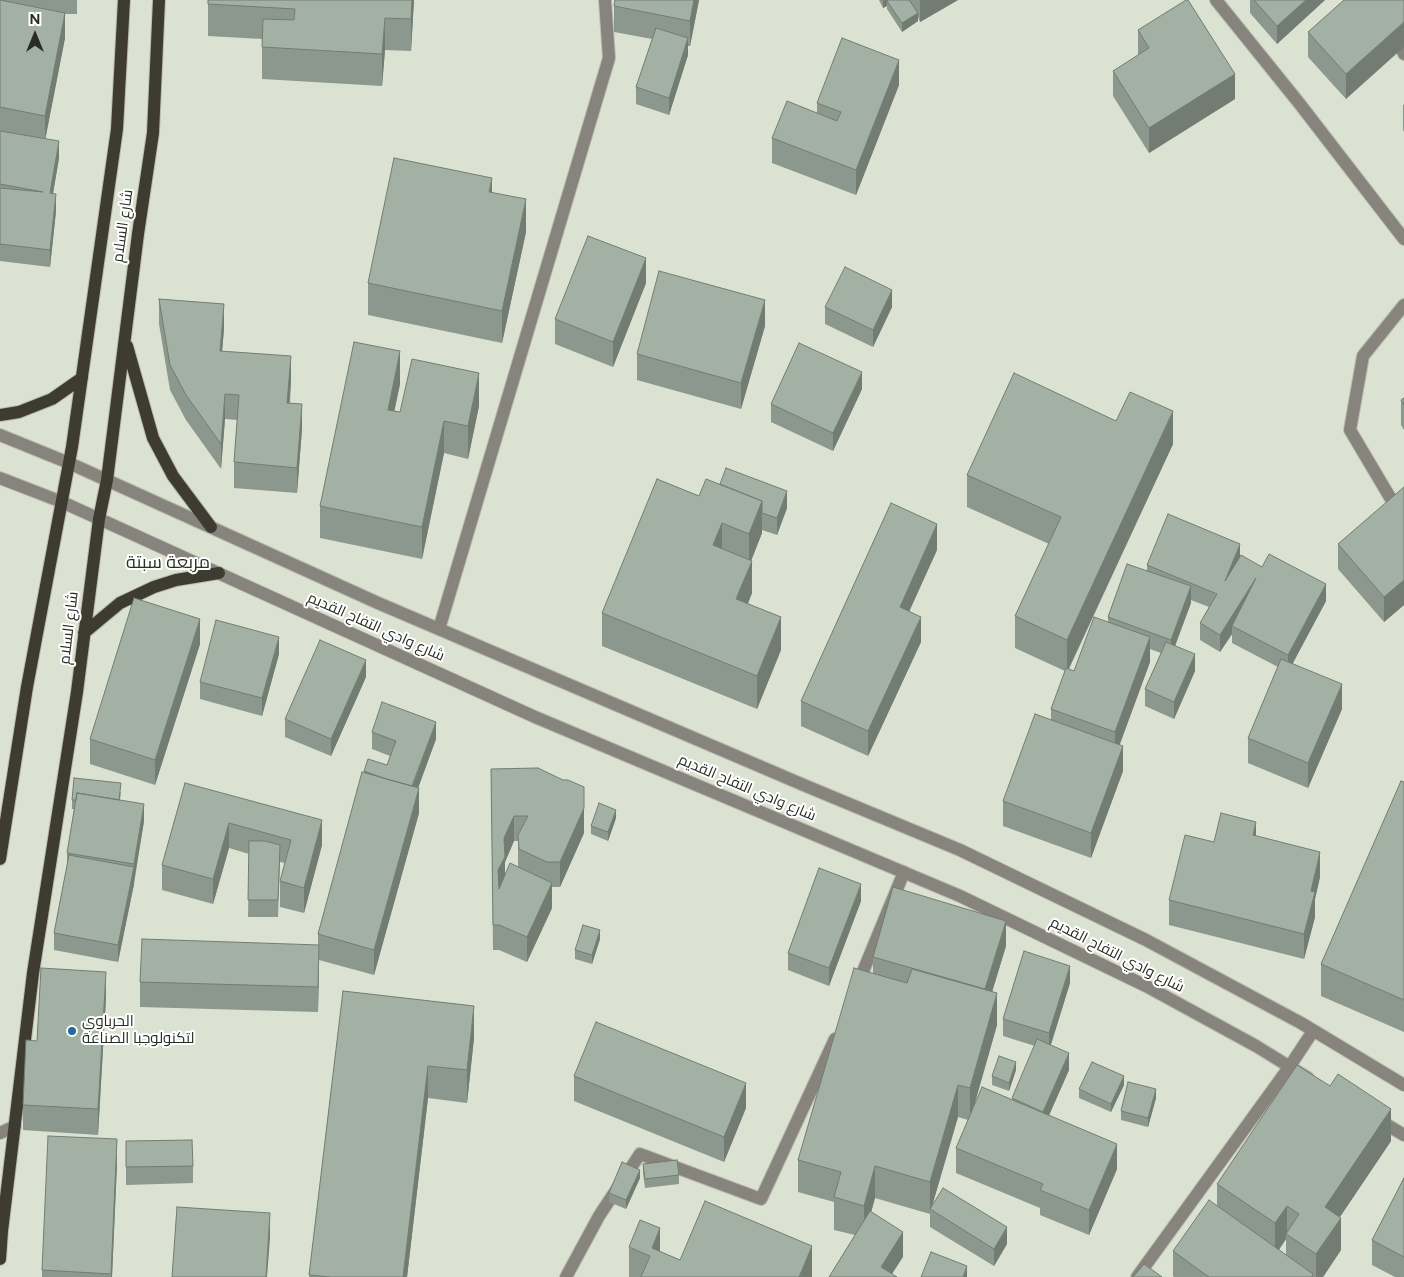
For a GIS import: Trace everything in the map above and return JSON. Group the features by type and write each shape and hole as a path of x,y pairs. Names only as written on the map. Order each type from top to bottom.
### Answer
{"main road":[{"name":"شارع السلام","path":"0,859 27,686 69,463 118,129 124,0"},
{"name":"شارع السلام","path":"0,1259 33,972 99,519 107,480 152,133 159,0"},
{"path":"125,338 153,438 173,476 211,527"},
{"path":"0,415 19,412 52,399 82,378"},
{"path":"84,632 120,603 154,587 176,580 219,573"}],"street":[{"path":"439,629 609,58 605,0"},
{"path":"1216,0 1299,103 1404,239"},
{"path":"1388,18 1404,54"},
{"path":"1404,305 1363,356 1350,430 1404,521"},
{"name":"شارع وادي التفاح القديم","path":"0,435 69,463 439,629 960,850 1146,940 1314,1030 1404,1085"},
{"name":"شارع وادي التفاح القديم","path":"0,478 62,502 535,717 960,896 1148,987 1290,1066 1322,1086"},
{"path":"851,1001 904,872"},
{"path":"566,1277 599,1216 640,1154 761,1199 840,1028"},
{"path":"1137,1277 1314,1030"},
{"path":"1370,1114 1404,1135"},
{"path":"0,1133 15,1126"}],"building":[{"path":"0,0 65,13 45,116 0,107"},
{"path":"208,0 412,0 411,19 385,18 382,54 262,47 263,19 294,20 295,9 208,4"},
{"path":"615,0 694,0 690,21 614,6"},
{"path":"888,0 909,0 918,13 902,23"},
{"path":"1188,0 1235,74 1149,128 1113,71 1149,48 1138,30"},
{"path":"1254,0 1306,0 1277,26"},
{"path":"1344,0 1404,0 1404,22 1346,74 1308,32"},
{"path":"656,28 688,38 669,98 636,87"},
{"path":"842,38 899,60 856,170 772,138 787,101 837,121 841,112 817,103"},
{"path":"0,131 59,141 50,193 56,194 50,250 0,244 0,188 43,192 0,184"},
{"path":"394,158 492,178 489,192 526,199 502,311 368,283"},
{"path":"588,236 646,258 613,342 555,319"},
{"path":"845,267 892,290 873,330 825,307"},
{"path":"659,271 765,300 741,383 637,354"},
{"path":"159,299 224,304 220,351 291,356 287,403 302,404 297,468 234,462 239,395 225,394 221,444 186,395 170,365"},
{"path":"354,342 400,351 388,410 400,412 412,359 479,373 468,426 444,421 422,527 320,506"},
{"path":"799,343 862,372 833,433 771,404"},
{"path":"1014,373 1116,421 1130,392 1173,411 1067,640 1015,616 1061,517 967,475"},
{"path":"726,468 787,491 777,518 762,513 762,501 720,484"},
{"path":"657,479 699,496 706,479 762,501 749,534 722,523 713,545 752,561 736,599 781,617 757,676 602,613"},
{"path":"1404,487 1404,580 1384,597 1338,544"},
{"path":"891,503 937,524 900,607 921,617 868,731 801,701"},
{"path":"1168,514 1240,544 1225,581 1241,555 1262,567 1269,554 1326,584 1288,655 1232,626 1256,578 1220,635 1200,623 1217,594 1147,565"},
{"path":"1127,564 1191,586 1171,640 1108,617"},
{"path":"134,598 200,619 155,760 90,739"},
{"path":"1094,617 1150,637 1115,732 1051,709 1066,668 1074,671"},
{"path":"216,620 279,637 262,698 200,682"},
{"path":"320,640 366,660 331,739 285,719"},
{"path":"1166,642 1195,654 1174,702 1145,689"},
{"path":"1281,659 1342,684 1308,763 1248,738"},
{"path":"382,702 436,722 412,786 364,771 368,759 387,765 396,741 372,732"},
{"path":"1035,714 1123,746 1091,833 1003,801"},
{"path":"538,768 563,780 568,780 584,787 584,808 560,862 547,862 519,849 518,835 528,816 514,816 504,838 505,857 498,870 499,889 510,863 552,883 527,937 499,925 493,925 491,769"},
{"path":"362,772 419,788 374,950 318,934"},
{"path":"74,778 121,783 119,800 77,793 76,800 72,800"},
{"path":"1401,781 1404,782 1404,1000 1321,964"},
{"path":"185,783 322,820 304,888 280,881 291,840 229,823 213,879 162,865"},
{"path":"77,793 144,804 134,864 67,853"},
{"path":"599,803 616,810 608,832 591,826"},
{"path":"1221,813 1256,822 1253,835 1320,852 1311,891 1315,892 1304,934 1169,900 1185,835 1214,842"},
{"path":"249,841 265,841 280,845 278,900 248,900"},
{"path":"69,855 134,867 118,945 54,933"},
{"path":"819,868 861,884 829,968 788,953"},
{"path":"893,887 1006,921 985,989 873,957"},
{"path":"583,925 600,930 592,955 575,950"},
{"path":"142,939 319,945 318,987 140,982"},
{"path":"1024,951 1070,966 1049,1033 1003,1019"},
{"name":"الحرباوي لتكنولوجبا الصناعة","path":"41,968 106,972 98,1109 23,1105 26,1040 37,1041"},
{"path":"854,968 907,983 912,969 997,993 970,1088 958,1085 930,1182 875,1166 864,1206 834,1197 841,1172 798,1160"},
{"path":"343,991 474,1006 467,1070 428,1066 403,1277 331,1277 309,1275"},
{"path":"596,1022 746,1083 724,1137 574,1076"},
{"path":"1037,1039 1069,1053 1043,1112 1012,1098"},
{"path":"999,1056 1016,1062 1009,1083 992,1076"},
{"path":"1092,1062 1124,1076 1111,1104 1079,1089"},
{"path":"1297,1065 1330,1086 1338,1074 1391,1109 1325,1207 1341,1218 1316,1254 1286,1234 1299,1214 1287,1206 1275,1223 1217,1184"},
{"path":"1128,1082 1156,1089 1148,1118 1121,1111"},
{"path":"982,1087 1117,1144 1089,1210 1040,1190 1043,1184 956,1148"},
{"path":"48,1136 117,1139 111,1274 42,1270"},
{"path":"192,1140 193,1166 126,1167 126,1141"},
{"path":"677,1160 679,1175 645,1179 643,1164"},
{"path":"622,1162 640,1170 626,1200 609,1193"},
{"path":"1404,1178 1404,1257 1372,1240"},
{"path":"943,1188 1007,1227 994,1249 930,1209"},
{"path":"1209,1200 1313,1274 1312,1277 1209,1277 1173,1251"},
{"path":"705,1201 812,1246 799,1277 641,1277 650,1256 629,1247 640,1220 660,1228 652,1248 680,1260"},
{"path":"177,1207 270,1213 266,1277 172,1277"},
{"path":"870,1211 903,1232 881,1267 897,1277 829,1277"},
{"path":"931,1252 967,1266 963,1277 921,1277"},
{"path":"1144,1264 1162,1277 1133,1277"}],"place":[{"name":"الحرباوي لتكنولوجبا الصناعة","path":"72,1031"}],"district":[{"name":"مربعة سبتة","path":"168,563"}]}
